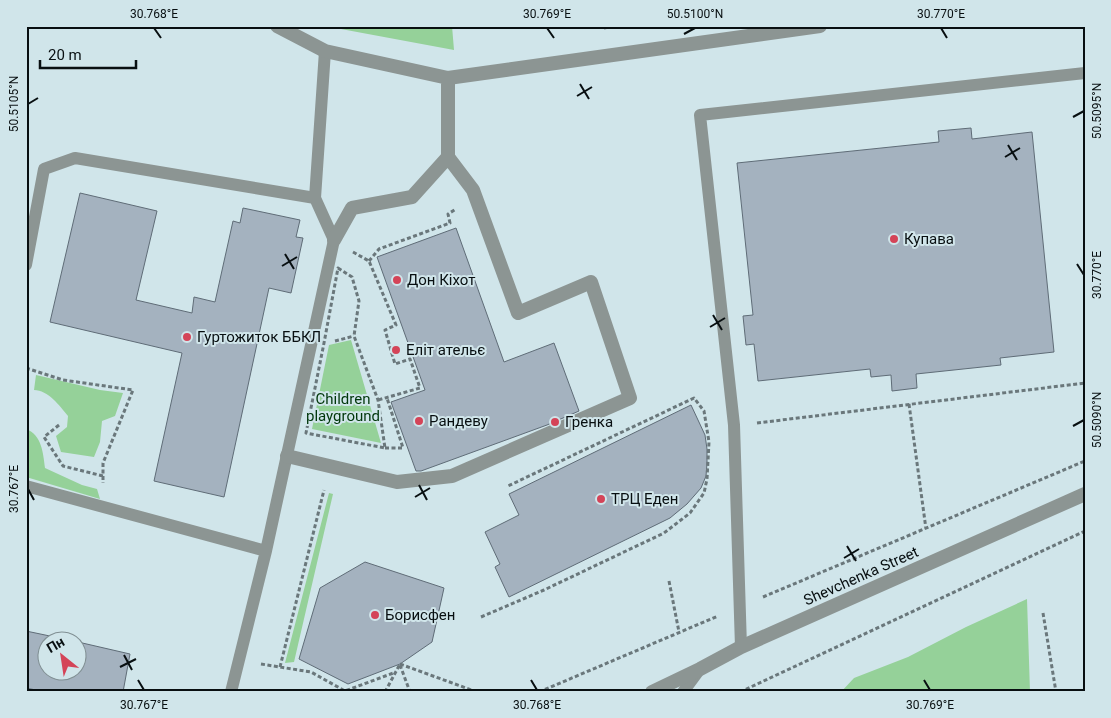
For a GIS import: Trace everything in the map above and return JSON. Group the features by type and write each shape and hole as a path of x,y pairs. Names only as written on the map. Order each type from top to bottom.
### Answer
{"street":[{"path":"277,26 325,51 448,78 731,32 820,26"},
{"path":"287,456 397,482 452,476 630,398 591,282 518,313 473,190 448,157 448,78"},
{"path":"334,240 352,208 412,197 448,157"},
{"name":"Shevchenka Street","path":"652,692 741,647 1085,494"}],"lane":[{"path":"231,692 266,550 334,240 316,198 325,51"},
{"path":"741,647 734,425 700,115 1085,73"},
{"path":"26,265 44,169 75,158 316,198"},
{"path":"26,486 266,550"},
{"path":"683,692 700,669"}],"path":[{"path":"604,28 617,26"},
{"path":"369,261 396,325 385,330 395,364 410,359 420,388 378,400"},
{"path":"386,448 378,400 354,336 359,301 352,277 338,268 306,433 386,448 403,448 387,398"},
{"path":"324,343 354,336"},
{"path":"26,368 64,380 134,390 103,463 104,506"},
{"path":"734,425 1085,383"},
{"path":"481,618 664,533 690,513 704,493 707,479 709,442 704,411 694,398 508,486"},
{"path":"909,404 926,528"},
{"path":"59,424 44,438 63,466 103,476"},
{"path":"538,692 1085,462"},
{"path":"280,667 324,490"},
{"path":"740,692 1085,531"},
{"path":"669,581 679,632"},
{"path":"1043,613 1056,692"},
{"path":"253,663 311,672 345,691 396,672"},
{"path":"385,692 400,664"},
{"path":"400,664 410,692"},
{"path":"400,664 477,692"}],"green space":[{"path":"335,26 452,26 454,50 341,29"},
{"name":"Children playground","path":"351,340 381,443 312,429 329,345"},
{"path":"36,375 100,390 123,393 115,416 102,421 100,442 94,457 61,452 56,436 67,427 68,416 49,396 34,390"},
{"path":"26,429 39,440 45,468 82,485 97,489 100,499 26,477"},
{"path":"329,493 333,494 294,662 285,663"},
{"path":"1027,599 1030,692 841,692 854,678 908,657 966,627"}],"building":[{"name":"Купава","path":"971,128 972,139 1032,132 1054,352 1000,358 1001,365 916,374 917,388 892,391 891,375 871,377 870,369 758,381 754,344 746,345 743,316 753,315 737,163 939,142 938,131"},
{"name":"Гуртожиток ББКЛ","path":"80,193 157,211 136,300 192,313 194,297 215,302 233,221 240,223 243,208 300,220 296,237 303,238 291,293 269,288 224,497 154,481 182,353 50,322"},
{"path":"456,228 504,362 554,343 579,411 547,425 421,471 416,471 391,402 425,390 377,257"},
{"name":"ТРЦ Еден","path":"691,405 705,435 707,463 706,476 701,488 687,504 670,518 509,597 495,567 500,564 485,532 519,515 509,494"},
{"name":"Борисфен","path":"365,562 444,588 432,642 400,664 348,684 299,659 320,588"},
{"path":"26,631 38,634 38,680 88,680 88,644 130,654 123,692 46,692 26,688"}],"place":[{"name":"Купава","path":"894,239"},
{"name":"Дон Кіхот","path":"397,280"},
{"name":"Гуртожиток ББКЛ","path":"187,337"},
{"name":"Еліт ательє","path":"396,350"},
{"name":"Рандеву","path":"419,421"},
{"name":"Гренка","path":"555,422"},
{"name":"ТРЦ Еден","path":"601,499"},
{"name":"Борисфен","path":"375,615"}]}
